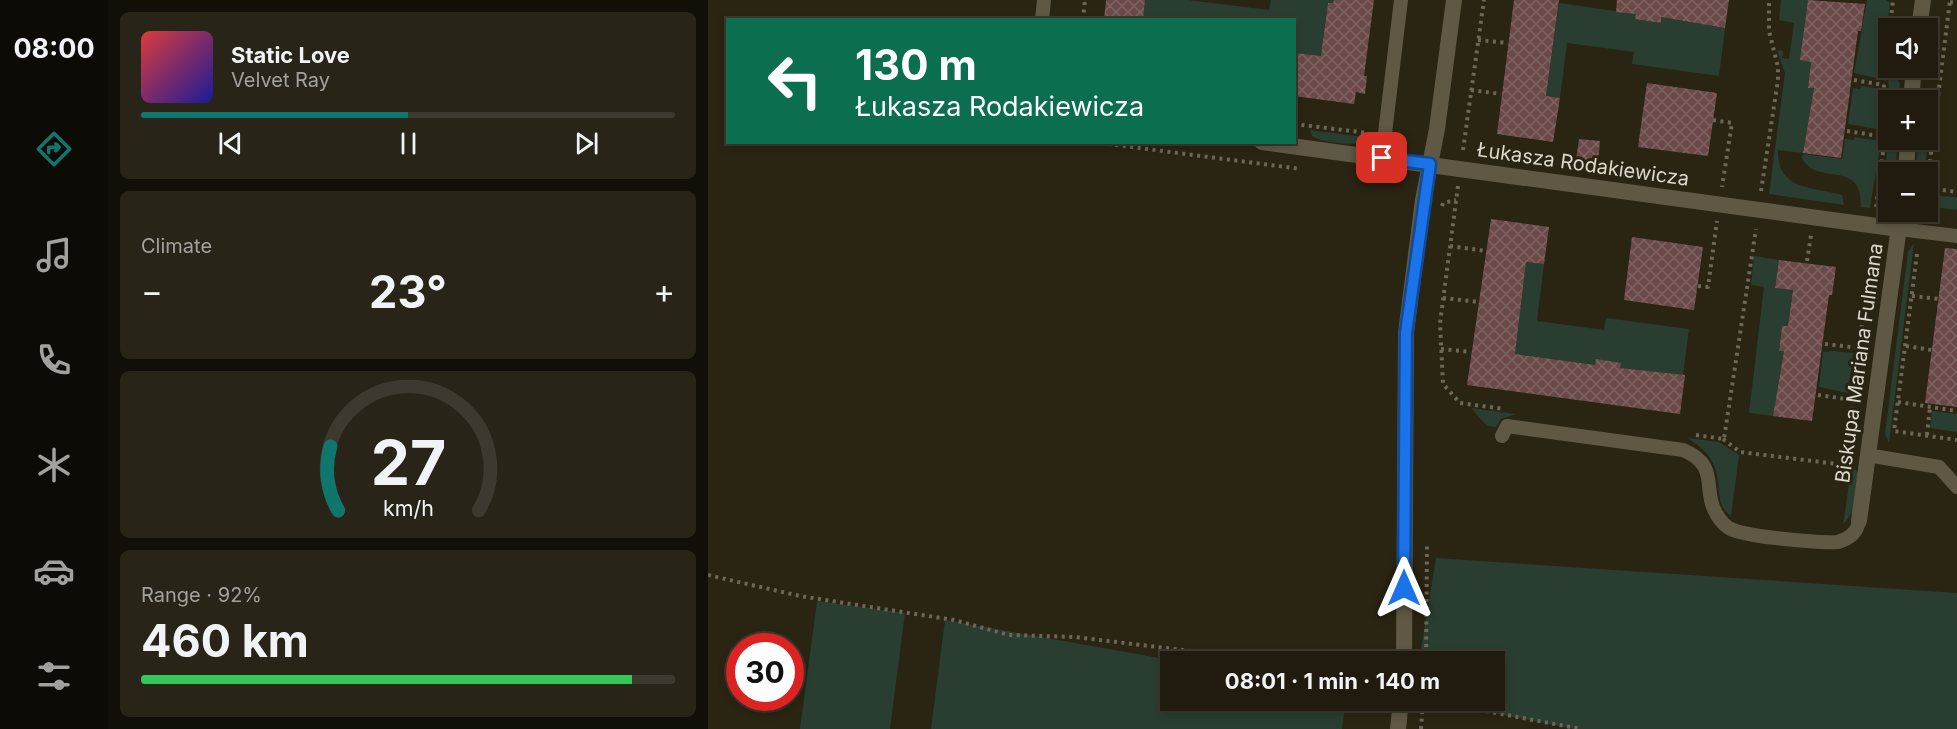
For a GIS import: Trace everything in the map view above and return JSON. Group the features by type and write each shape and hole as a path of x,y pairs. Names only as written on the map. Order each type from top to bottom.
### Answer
{"street":[{"path":"1404,651 1405,353 1409,308 1437,129 1454,0"},
{"path":"1920,18 1923,0"},
{"name":"Łukasza Rodakiewicza","path":"1277,144 1899,229"},
{"name":"Biskupa Mariana Fulmana","path":"1859,520 1900,222"},
{"path":"1398,729 1400,711"}],"lane":[{"path":"1042,18 1044,0"},
{"path":"1382,158 1401,0"},
{"path":"1899,229 1957,236"},
{"path":"1502,436 1508,426 1560,439 1695,455 1709,478 1717,514 1730,529 1769,536 1839,542 1848,539 1855,532 1859,520"},
{"path":"1867,455 1939,466 1957,487"}],"path":[{"path":"1083,18 1085,0"},
{"path":"1462,153 1484,0"},
{"path":"1723,439 1778,80 1778,67 1768,31 1769,0"},
{"path":"1891,18 1893,0"},
{"path":"1930,162 1950,1 1957,3"},
{"path":"1478,40 1508,43"},
{"path":"1884,90 1885,78"},
{"path":"1854,80 1884,85"},
{"path":"1471,90 1501,94"},
{"path":"1698,286 1708,287 1731,123 1713,120"},
{"path":"1296,124 1369,133 1370,122"},
{"path":"1847,132 1878,136"},
{"path":"1108,144 1306,170"},
{"path":"1848,441 1883,150"},
{"path":"1458,182 1440,323 1443,384 1460,403 1506,409"},
{"path":"1938,189 1957,192"},
{"path":"1441,214 1443,203 1456,200"},
{"path":"1807,261 1812,229"},
{"path":"1920,232 1894,431 1957,440"},
{"path":"1450,246 1486,250"},
{"path":"1912,296 1939,299"},
{"path":"1443,298 1479,302"},
{"path":"1825,344 1859,348"},
{"path":"1906,346 1932,350"},
{"path":"1441,349 1472,352"},
{"path":"1818,395 1853,400"},
{"path":"1898,402 1957,411"},
{"path":"1927,435 1930,407"},
{"path":"1689,435 1723,439 1740,452 1845,465"},
{"path":"1843,476 1846,459"},
{"path":"1426,535 1426,651"},
{"path":"708,576 800,596 954,620 1009,635 1075,637 1190,651"},
{"path":"1420,729 1423,711"},
{"path":"1484,711 1581,729"}],"green space":[{"path":"1145,0 1188,0 1269,10 1271,0 1334,0 1333,3 1328,3 1324,31 1325,61 1296,53 1296,18 1143,18"},
{"path":"1781,0 1808,0 1805,24 1822,26 1811,63 1808,87 1814,88 1803,153 1778,150 1779,164 1791,181 1842,195 1844,205 1769,194 1785,73 1777,50 1783,51 1782,58 1789,59 1794,23 1779,20"},
{"path":"1867,0 1886,0 1890,3 1888,18 1878,18 1878,78 1881,79 1854,73"},
{"path":"1559,3 1636,14 1636,19 1660,23 1661,17 1725,28 1719,76 1632,64 1634,52 1567,43 1560,98 1546,96"},
{"path":"1888,78 1896,78 1900,83 1900,90 1889,90"},
{"path":"1861,86 1882,89 1878,90 1878,129 1848,124 1853,88 1860,89"},
{"path":"1310,130 1371,138 1351,144 1333,142 1317,139 1312,136"},
{"path":"1854,137 1878,141 1880,150 1870,208 1861,207 1859,192 1854,182 1847,177 1809,167 1802,158 1803,154 1842,159 1845,139 1854,140"},
{"path":"1887,150 1897,150 1896,162 1886,162"},
{"path":"1917,150 1927,150 1925,162 1917,162"},
{"path":"1938,196 1957,197 1957,210 1938,208"},
{"path":"1914,243 1889,443 1885,434 1908,252"},
{"path":"1754,256 1779,260 1775,287 1793,290 1788,326 1782,326 1779,350 1784,351 1773,416 1749,413 1764,287 1751,285"},
{"path":"1526,262 1544,264 1537,321 1604,330 1606,318 1689,329 1683,375 1620,368 1620,363 1596,360 1595,365 1515,354"},
{"path":"1823,352 1853,353 1848,393 1819,387"},
{"path":"1471,408 1516,414 1501,419 1496,427 1487,426"},
{"path":"1932,411 1957,414 1957,432 1930,428"},
{"path":"1687,438 1719,442 1739,455 1731,516 1724,509 1720,500 1716,470 1711,459"},
{"path":"1852,464 1858,474 1854,510 1843,525"},
{"path":"1436,558 1957,593 1957,729 1574,729 1484,711 1505,711 1505,651 1421,651"},
{"path":"817,601 905,613 890,729 800,729"},
{"path":"945,620 1160,658 1160,711 1345,711 1342,729 931,729"}],"building":[{"path":"1106,0 1145,0 1143,18 1104,18"},
{"path":"1334,0 1374,0 1364,76 1367,76 1365,94 1356,92 1354,104 1296,96 1296,53 1321,56 1328,3 1333,3"},
{"path":"1514,0 1559,0 1546,96 1560,98 1553,142 1497,134"},
{"path":"1617,0 1729,0 1725,28 1661,17 1661,23 1635,19 1636,14 1616,12"},
{"path":"1808,0 1865,4 1861,31 1858,31 1841,158 1803,153 1814,88 1808,88 1811,62 1800,60"},
{"path":"1647,83 1717,93 1708,156 1638,147"},
{"path":"1579,139 1600,141 1598,163 1576,160"},
{"path":"1491,219 1549,227 1544,264 1526,262 1515,354 1595,365 1596,359 1621,363 1620,368 1685,375 1680,414 1467,385"},
{"path":"1632,237 1703,247 1694,310 1624,300"},
{"path":"1945,248 1957,249 1957,407 1925,403"},
{"path":"1779,260 1836,267 1832,295 1829,295 1812,421 1773,416 1784,351 1779,351 1782,326 1788,326 1793,290 1775,288"}],"route":[{"path":"1382,158 1430,164 1423,200 1406,333 1404,588"}]}
